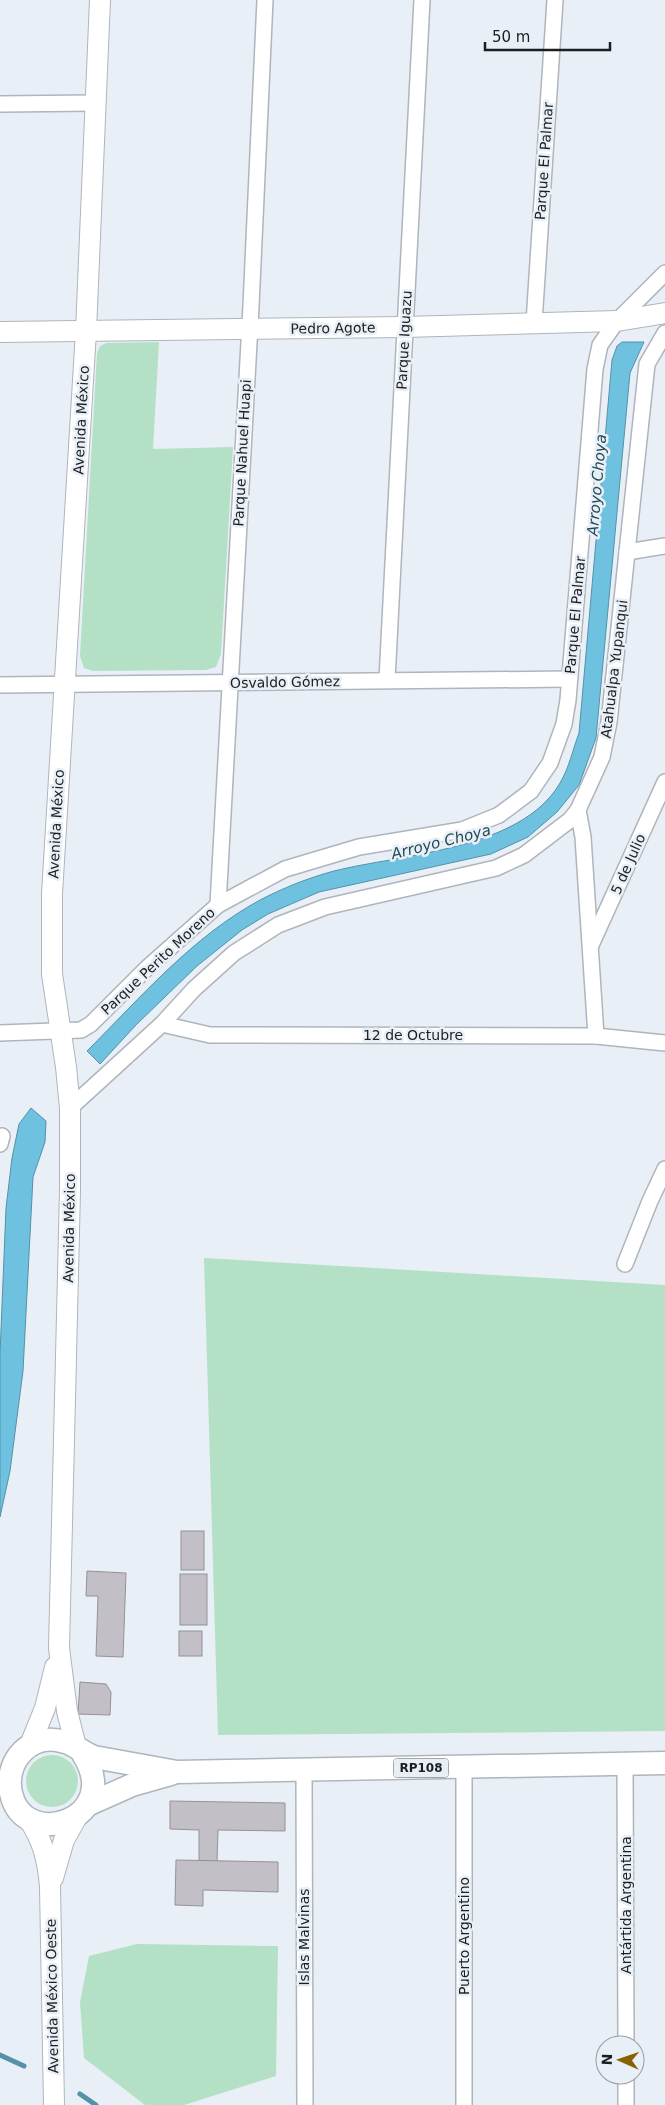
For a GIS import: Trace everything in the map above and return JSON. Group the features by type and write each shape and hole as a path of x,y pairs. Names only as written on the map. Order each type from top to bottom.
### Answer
{"main road":[{"name":"Avenida México","path":"80,1751 66,1711 59,1648 70,1190 70,1108 52,974 51,936 86,331 94,103 100,0"},
{"name":"Pedro Agote","path":"0,332 405,327 617,321 665,313"},
{"name":"Avenida México","path":"27,1747 45,1708 59,1648"},
{"name":"RP108","path":"0,1759 42,1740 54,1739 66,1742 80,1751 121,1763 177,1772 665,1763"},
{"path":"22,1813 11,1796 10,1777 16,1759 27,1747"},
{"path":"80,1751 90,1765 94,1778 93,1792 83,1810"},
{"name":"RP108","path":"0,1794 22,1813 40,1823 53,1825 67,1822 83,1810 132,1785 177,1772"},
{"name":"Avenida México Oeste","path":"50,1887 58,1856 70,1827 83,1810"},
{"name":"Avenida México Oeste","path":"22,1813 41,1840 48,1868 50,1887 54,2105"}],"street":[{"name":"Parque Nahuel Huapi","path":"218,906 265,0"},
{"name":"Parque Iguazu","path":"387,680 422,0"},
{"name":"Parque El Palmar","path":"534,323 555,0"},
{"path":"0,104 94,103"},
{"path":"617,321 665,273"},
{"name":"Parque El Palmar","path":"550,763 564,724 595,368 600,345 617,321"},
{"name":"Atahualpa Yupanqui","path":"578,810 602,757 609,722 646,364 665,333"},
{"path":"627,552 665,546"},
{"name":"Osvaldo Gómez","path":"0,685 569,679"},
{"name":"Parque Perito Moreno","path":"0,1033 81,1030 91,1024 147,968 218,906 294,867 359,846 462,830 499,815 530,791 550,763"},
{"name":"5 de Julio","path":"591,946 665,782"},
{"path":"578,810 583,837 596,1036"},
{"path":"70,1108 162,1024 194,989 234,953 278,925 325,907 496,868 524,855 570,820 578,810"},
{"name":"12 de Octubre","path":"162,1024 210,1035 596,1036 665,1042"},
{"path":"625,1264 665,1169"},
{"name":"Antártida Argentina","path":"625,1764 626,2035"},
{"name":"Puerto Argentino","path":"464,1767 464,2105"},
{"name":"Islas Malvinas","path":"304,1770 305,2105"},
{"path":"626,2085 626,2105"}],"green space":[{"path":"159,342 153,449 233,447 221,654 216,667 206,670 93,671 84,668 80,656 97,353 100,346 106,343"},
{"path":"204,1258 665,1285 665,1731 218,1735"},
{"path":"52,1755 62,1757 70,1763 76,1771 78,1781 76,1791 70,1799 62,1805 52,1807 42,1805 34,1799 28,1791 26,1781 28,1771 34,1763 42,1757"},
{"path":"137,1944 278,1946 276,2076 184,2105 145,2105 84,2058 80,2002 89,1956"}],"water":[{"path":"622,342 644,342 630,373 596,738 579,785 557,812 528,837 491,854 319,892 268,914 242,930 197,966 136,1025 100,1064 87,1051 168,969 235,915 278,891 324,874 458,846 489,836 518,823 542,805 560,783 579,733 612,360 617,346"},
{"path":"31,1108 46,1121 45,1142 33,1177 23,1371 10,1471 0,1517 0,1354 6,1208 12,1158 19,1124"}],"building":[{"path":"181,1531 204,1531 204,1570 181,1570"},
{"path":"87,1571 126,1573 123,1657 96,1656 98,1596 86,1596"},
{"path":"180,1574 207,1574 207,1625 180,1625"},
{"path":"179,1631 202,1631 202,1656 179,1656"},
{"path":"80,1682 106,1684 111,1692 110,1715 78,1714"},
{"path":"170,1801 285,1803 285,1831 218,1830 217,1861 199,1861 199,1830 170,1829"},
{"path":"176,1860 278,1862 278,1892 203,1890 203,1906 175,1905"}],"waterway":[{"name":"Arroyo Choya","path":"0,2055 24,2066"},
{"name":"Arroyo Choya","path":"80,2094 96,2105"}]}
